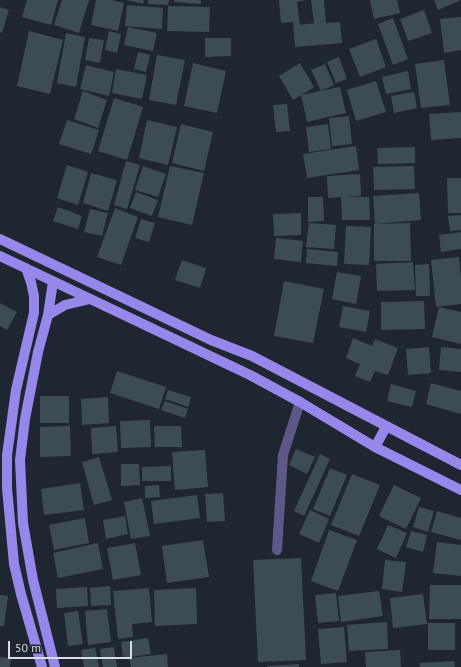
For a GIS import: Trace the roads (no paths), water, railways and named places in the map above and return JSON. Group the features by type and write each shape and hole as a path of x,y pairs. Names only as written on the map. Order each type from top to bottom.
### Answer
{"main road":[{"path":"0,239 211,340 252,356 461,465"},
{"path":"0,256 250,375 300,402 375,448 461,490"},
{"path":"26,268 34,296 34,313 16,390 8,455 7,488 14,564 20,594 42,667"},
{"path":"53,282 48,315 38,352 25,419 20,460 23,523 33,580 55,667"},
{"path":"48,315 65,305 90,299"},
{"path":"375,448 386,427"}],"lane":[{"path":"277,550 283,455 300,402"}]}
